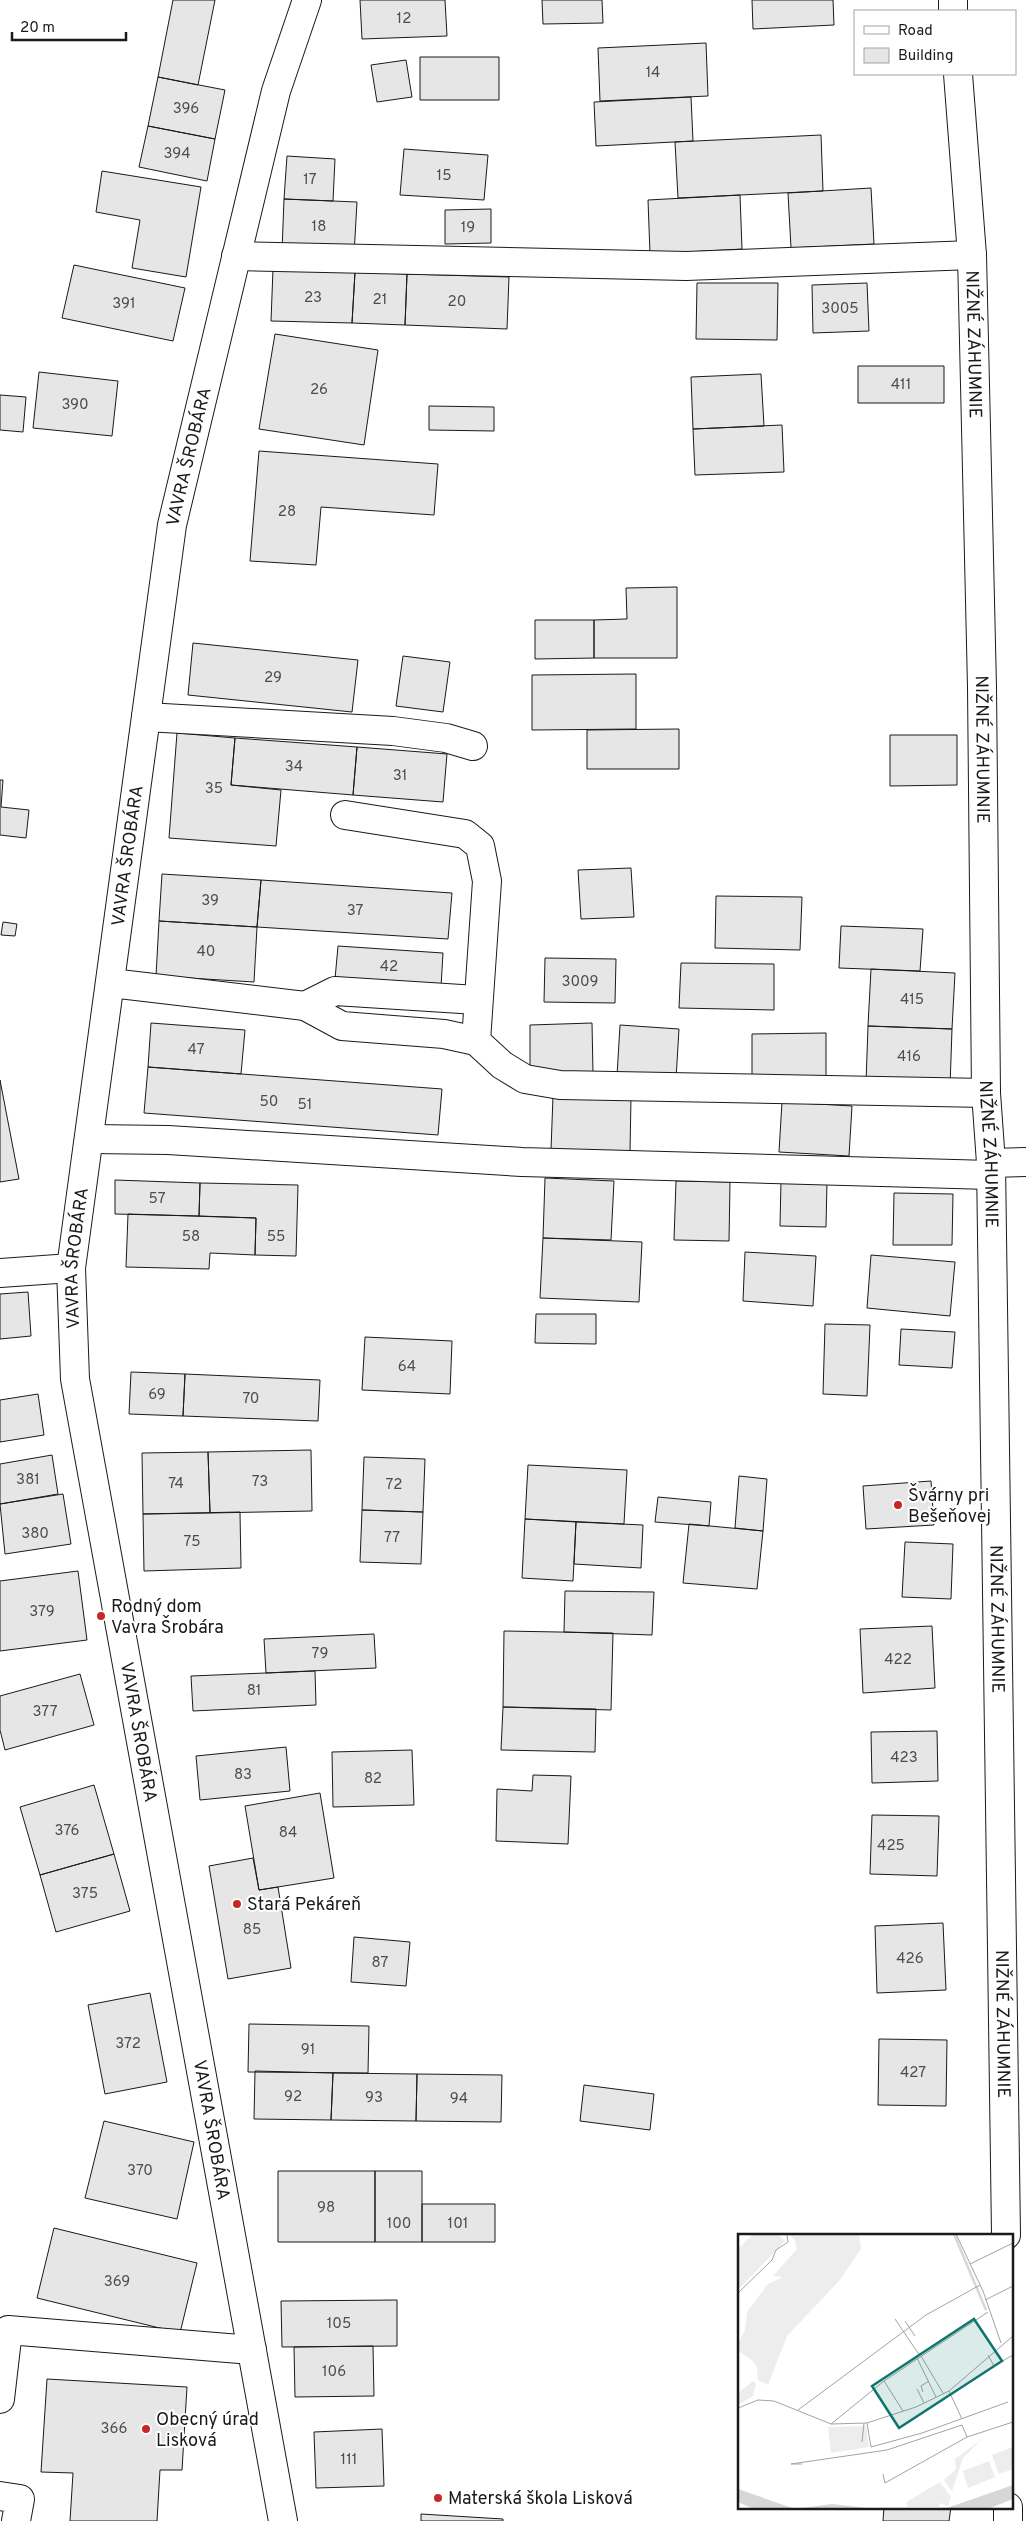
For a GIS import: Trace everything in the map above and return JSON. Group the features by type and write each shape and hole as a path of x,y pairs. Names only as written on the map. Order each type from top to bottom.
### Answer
{"street":[{"name":"VAVRA ŠROBÁRA","path":"283,2521 75,1379 71,1268 172,525 276,91 307,0"},
{"name":"NIŽNÉ ZÁHUMNIE","path":"958,75 972,255 982,688 986,1093 991,1169 1006,2234"},
{"path":"236,256 686,266 972,255"},
{"path":"146,717 393,731 446,738 472,746"},
{"path":"344,814 465,834 480,846 487,881 477,1000 476,1041"},
{"path":"111,983 304,1006 342,1026 444,1034 476,1041 502,1065 525,1079 560,1085 986,1093"},
{"path":"304,1006 335,991 477,1000"},
{"path":"90,1139 178,1140 522,1162 991,1169 1026,1162"},
{"path":"0,1273 71,1268"},
{"path":"0,2399 8,2330 252,2350"},
{"path":"0,2496 20,2499 16,2521"},
{"path":"1008,2508 1008,2521"}],"building":[{"path":"173,0 215,0 198,85 158,77"},
{"path":"360,0 445,0 447,36 362,39"},
{"path":"542,0 602,0 603,23 543,24"},
{"path":"752,0 833,0 834,25 753,29"},
{"path":"706,43 708,96 600,101 598,48"},
{"path":"420,57 499,57 499,100 420,100"},
{"path":"406,60 412,97 377,102 371,65"},
{"path":"158,77 225,90 215,139 148,126"},
{"path":"691,97 693,141 596,146 594,102"},
{"path":"148,126 215,139 207,181 139,167"},
{"path":"821,135 823,191 678,198 675,142"},
{"path":"404,149 488,155 484,200 400,195"},
{"path":"287,156 335,159 333,201 284,199"},
{"path":"102,171 201,187 186,277 132,268 140,220 96,212"},
{"path":"871,188 874,244 791,248 788,193"},
{"path":"740,195 742,249 650,254 648,200"},
{"path":"284,199 357,202 354,255 282,251"},
{"path":"491,209 491,243 445,244 445,210"},
{"path":"74,265 185,288 173,341 62,318"},
{"path":"273,269 355,272 352,323 271,321"},
{"path":"355,272 407,274 405,325 352,323"},
{"path":"407,274 509,277 507,329 405,325"},
{"path":"697,283 778,283 777,340 696,339"},
{"path":"867,283 869,331 813,333 812,285"},
{"path":"275,334 378,350 364,445 259,429"},
{"path":"858,366 944,366 944,403 858,403"},
{"path":"39,372 118,381 112,436 33,428"},
{"path":"761,374 764,426 693,429 691,377"},
{"path":"0,395 26,397 23,432 0,430"},
{"path":"429,406 494,407 494,431 429,430"},
{"path":"782,425 784,472 695,475 693,429"},
{"path":"259,451 438,464 434,515 321,507 316,565 250,561"},
{"path":"677,587 677,658 594,658 594,620 627,619 626,588"},
{"path":"535,620 594,620 594,658 535,659"},
{"path":"193,643 358,660 352,712 188,695"},
{"path":"403,656 450,662 443,712 396,706"},
{"path":"636,674 636,729 532,730 532,675"},
{"path":"679,729 679,769 587,769 587,730"},
{"path":"177,733 235,738 231,785 281,790 276,846 169,838"},
{"path":"890,735 957,735 957,785 890,786"},
{"path":"235,738 357,747 353,795 231,785"},
{"path":"357,747 447,754 443,802 353,795"},
{"path":"0,780 3,780 1,807 29,810 26,838 0,835"},
{"path":"631,868 634,917 581,919 578,870"},
{"path":"162,874 261,880 257,927 159,921"},
{"path":"261,880 452,893 448,939 257,927"},
{"path":"716,896 802,897 800,950 715,948"},
{"path":"159,921 257,927 254,982 156,976"},
{"path":"3,922 17,924 15,936 1,935"},
{"path":"841,926 923,929 920,971 839,968"},
{"path":"338,946 443,953 441,987 335,979"},
{"path":"545,958 616,959 615,1003 544,1002"},
{"path":"681,963 774,964 774,1010 679,1008"},
{"path":"871,969 955,973 952,1029 868,1026"},
{"path":"151,1023 245,1030 241,1074 148,1067"},
{"path":"592,1023 593,1073 530,1074 530,1025"},
{"path":"620,1025 679,1029 676,1079 617,1076"},
{"path":"868,1026 952,1029 950,1087 866,1083"},
{"path":"826,1033 826,1083 752,1084 752,1034"},
{"path":"148,1067 442,1089 438,1135 144,1113"},
{"path":"0,1080 19,1179 0,1182"},
{"path":"553,1096 631,1097 630,1152 551,1150"},
{"path":"782,1102 852,1106 849,1156 779,1152"},
{"path":"545,1178 614,1181 611,1240 543,1238"},
{"path":"115,1180 200,1183 199,1216 115,1214"},
{"path":"781,1180 827,1181 826,1227 780,1226"},
{"path":"676,1181 730,1182 729,1241 674,1240"},
{"path":"200,1183 298,1185 296,1256 255,1255 256,1218 199,1216"},
{"path":"894,1193 953,1194 952,1245 893,1245"},
{"path":"128,1214 256,1218 255,1255 210,1253 209,1269 126,1267"},
{"path":"543,1238 642,1242 639,1302 540,1298"},
{"path":"745,1252 816,1256 813,1306 743,1301"},
{"path":"871,1255 955,1262 950,1316 867,1308"},
{"path":"28,1292 31,1336 0,1339 0,1294"},
{"path":"536,1314 596,1314 596,1344 535,1343"},
{"path":"825,1324 870,1325 867,1396 823,1394"},
{"path":"901,1329 955,1332 952,1368 899,1365"},
{"path":"365,1337 452,1341 450,1394 362,1390"},
{"path":"131,1372 185,1374 183,1416 129,1414"},
{"path":"185,1374 320,1380 318,1421 183,1416"},
{"path":"38,1394 44,1435 0,1442 0,1400"},
{"path":"311,1450 312,1511 210,1513 208,1452"},
{"path":"208,1452 210,1513 143,1514 142,1453"},
{"path":"52,1455 58,1494 0,1504 0,1464"},
{"path":"364,1457 425,1459 423,1512 362,1510"},
{"path":"528,1465 627,1470 624,1524 525,1519"},
{"path":"739,1476 767,1479 763,1531 735,1528"},
{"name":"Švárny pri Bešeňovej","path":"931,1481 934,1525 866,1529 863,1486"},
{"path":"63,1494 71,1544 5,1554 0,1504"},
{"path":"658,1497 711,1502 709,1526 655,1522"},
{"path":"362,1510 423,1512 421,1564 360,1562"},
{"path":"240,1512 241,1568 144,1571 143,1514"},
{"path":"525,1519 576,1522 573,1581 522,1578"},
{"path":"576,1522 643,1525 641,1568 574,1564"},
{"path":"689,1524 763,1531 757,1589 683,1583"},
{"path":"905,1542 953,1544 951,1599 902,1597"},
{"path":"78,1571 87,1640 0,1651 0,1581"},
{"path":"565,1591 654,1592 652,1635 564,1632"},
{"path":"932,1626 935,1688 863,1693 860,1629"},
{"path":"504,1631 613,1633 611,1710 503,1707"},
{"path":"374,1634 376,1668 266,1673 264,1639"},
{"path":"315,1671 316,1705 193,1711 191,1676"},
{"path":"80,1674 94,1725 5,1750 0,1730 0,1696"},
{"path":"503,1707 596,1709 595,1752 501,1750"},
{"path":"937,1731 938,1781 872,1783 871,1732"},
{"path":"286,1747 290,1791 200,1800 196,1756"},
{"path":"412,1750 414,1805 333,1807 332,1752"},
{"path":"533,1775 571,1776 568,1844 496,1841 497,1789 532,1791"},
{"path":"94,1785 114,1854 40,1875 20,1807"},
{"path":"320,1793 334,1878 259,1890 245,1806"},
{"path":"872,1815 939,1816 937,1876 870,1874"},
{"path":"114,1854 130,1911 56,1932 40,1875"},
{"path":"253,1858 259,1890 278,1887 291,1968 228,1979 209,1866"},
{"path":"943,1923 946,1990 877,1993 875,1926"},
{"path":"354,1937 410,1942 406,1986 351,1982"},
{"path":"150,1993 167,2082 105,2094 88,2005"},
{"path":"249,2024 369,2026 368,2073 248,2072"},
{"path":"879,2039 947,2040 946,2106 878,2105"},
{"path":"255,2071 333,2073 331,2120 254,2119"},
{"path":"333,2073 417,2074 416,2121 331,2120"},
{"path":"417,2074 502,2075 501,2122 416,2121"},
{"path":"584,2085 654,2094 650,2130 580,2121"},
{"path":"104,2121 194,2142 177,2219 85,2198"},
{"path":"278,2171 375,2171 375,2242 278,2242"},
{"path":"375,2171 422,2171 422,2242 375,2242"},
{"path":"422,2204 495,2204 495,2242 422,2242"},
{"path":"54,2228 197,2263 180,2333 37,2298"},
{"path":"397,2300 397,2346 282,2347 281,2301"},
{"path":"373,2346 374,2396 295,2397 294,2347"},
{"path":"47,2379 187,2387 182,2470 160,2470 157,2521 70,2521 73,2473 41,2472"},
{"path":"382,2429 384,2486 316,2488 314,2432"},
{"path":"884,2508 951,2508 949,2521 883,2521"},
{"path":"421,2514 503,2519 503,2521 421,2521"}],"place":[{"name":"Švárny pri Bešeňovej","path":"898,1505"},
{"name":"Rodný dom Vavra Šrobára","path":"101,1616"},
{"name":"Stará Pekáreň","path":"237,1904"},
{"name":"Obecný úrad Lisková","path":"146,2429"},
{"name":"Materská škola Lisková","path":"438,2498"}]}
